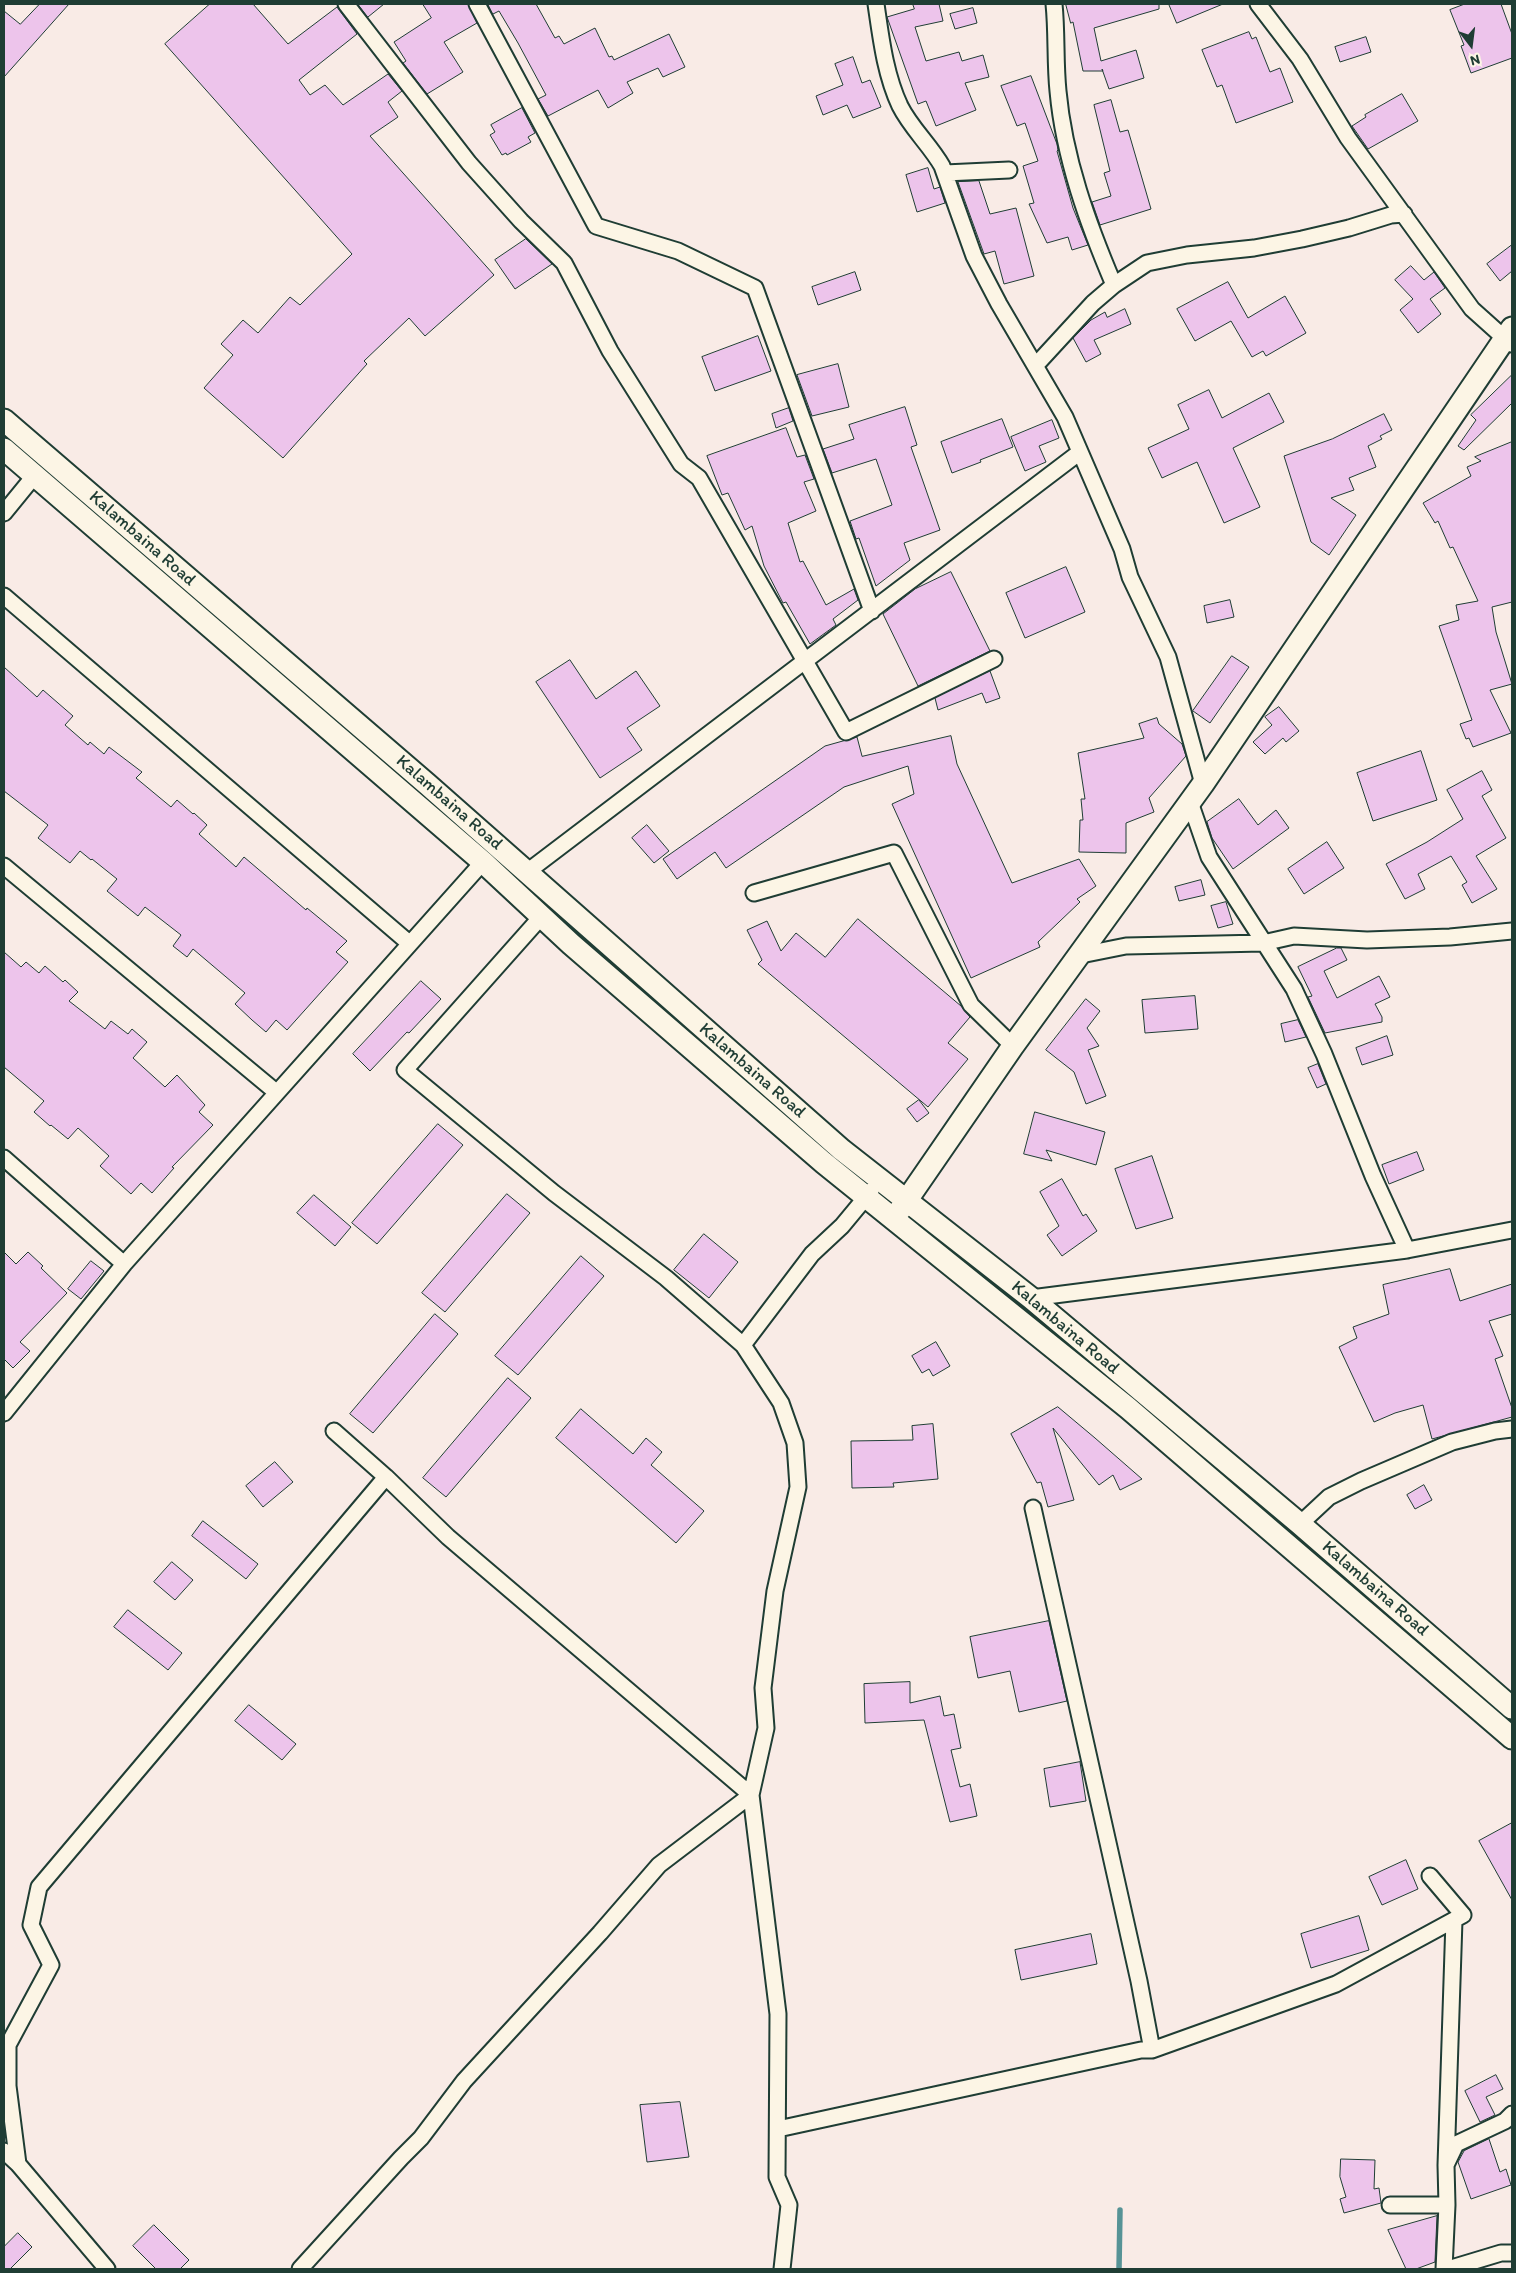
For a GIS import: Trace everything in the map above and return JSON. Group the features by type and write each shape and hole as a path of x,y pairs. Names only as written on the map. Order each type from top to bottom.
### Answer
{"main road":[{"path":"894,1219 1076,956 1203,784 1510,337"},
{"name":"Kalambaina Road","path":"4,420 420,777 842,1150 1031,1298 1512,1703"},
{"path":"4,449 483,862 541,917 867,1197 1128,1408 1512,1738"}],"street":[{"path":"346,4 469,163 521,222 564,263 610,351 681,464 699,478 846,732 994,659"},
{"path":"477,4 487,19 596,226 678,251 755,288 872,611"},
{"path":"876,4 883,52 900,105 919,136 935,153 945,173 947,184 974,256 999,304 1065,418 1122,549 1130,577 1168,657 1203,784"},
{"path":"1054,4 1058,92 1068,155 1098,247 1114,285"},
{"path":"1258,4 1300,59 1348,138 1472,309 1510,337"},
{"path":"945,173 1009,170"},
{"path":"1036,365 1093,303 1114,285 1147,263 1187,255 1254,248 1302,239 1349,228 1391,215 1404,214"},
{"path":"527,872 1080,452"},
{"path":"4,513 35,475"},
{"path":"4,596 410,943"},
{"path":"1190,802 1209,857 1294,989 1324,1054 1373,1176 1407,1250"},
{"path":"754,893 894,853 971,1005 1013,1046"},
{"path":"4,1413 124,1264 483,862"},
{"path":"4,866 276,1092"},
{"path":"541,917 405,1070 554,1193 666,1278 743,1345 781,1403 795,1443 798,1487 775,1591 763,1688 766,1728 751,1795 778,2014 777,2177 789,2205 782,2269"},
{"path":"1076,956 1126,946 1263,943 1294,936 1368,940 1450,937 1512,931"},
{"path":"4,1158 124,1264"},
{"path":"743,1345 812,1254 867,1197 880,1179"},
{"path":"1031,1298 1407,1250 1512,1230"},
{"path":"1300,1524 1329,1497 1361,1481 1452,1442 1495,1430 1512,1429"},
{"path":"334,1431 386,1477 448,1537 751,1795"},
{"path":"18,2164 8,2086 8,2045 51,1965 31,1925 39,1887 386,1477"},
{"path":"1034,1508 1139,1981 1152,2050"},
{"path":"300,2269 421,2138 464,2081 660,1865 751,1795"},
{"path":"778,2130 1141,2050 1152,2050 1336,1984 1463,1914 1430,1876"},
{"path":"1444,2269 1454,1920"},
{"path":"1446,2165 1456,2144 1505,2121 1512,2114"},
{"path":"4,2151 18,2164 108,2269"},
{"path":"1390,2205 1447,2205"},
{"path":"1448,2269 1501,2253 1512,2253"}],"building":[{"path":"40,4 69,4 4,77 4,11 20,24"},
{"path":"210,4 253,4 288,44 337,7 357,34 299,80 310,95 325,85 343,105 388,74 402,91 388,102 398,117 370,136 494,275 425,336 409,318 364,361 367,364 283,458 204,388 233,355 221,344 243,320 258,333 290,297 300,305 352,254 165,44"},
{"path":"358,4 384,4 368,17"},
{"path":"423,4 468,4 477,23 444,42 463,72 427,94 403,63 406,61 394,42 431,18"},
{"path":"488,4 536,4 555,38 559,36 564,44 595,28 609,57 612,56 614,60 669,34 685,67 663,77 658,68 627,82 633,93 608,108 598,90 548,116 538,99 546,95 499,11 493,14"},
{"path":"913,4 939,4 943,21 915,27 926,61 959,52 962,61 983,55 989,77 965,83 976,110 936,126 926,101 918,104 887,17 914,9"},
{"path":"1066,4 1159,4 1159,9 1094,28 1101,61 1136,50 1144,78 1109,89 1103,71 1083,71 1073,22 1071,23"},
{"path":"1169,4 1223,4 1177,23"},
{"path":"1465,4 1501,4 1512,34 1512,58 1471,73 1461,46 1464,45 1450,10"},
{"path":"973,8 977,23 955,29 950,14"},
{"path":"1249,32 1252,39 1256,37 1270,72 1280,68 1293,102 1236,123 1222,85 1217,87 1202,50"},
{"path":"1366,37 1371,52 1340,62 1335,47"},
{"path":"853,57 862,83 870,80 881,107 853,118 847,105 823,115 816,96 843,85 835,64"},
{"path":"1031,76 1057,144 1057,151 1073,208 1088,245 1072,250 1068,237 1047,243 1029,204 1034,203 1023,166 1038,161 1025,123 1017,126 1001,86"},
{"path":"1402,94 1418,121 1368,149 1352,126 1366,117 1365,115"},
{"path":"1111,100 1120,132 1128,130 1151,209 1100,225 1092,202 1111,196 1104,173 1110,171 1094,105"},
{"path":"522,108 535,133 528,137 531,142 507,155 506,153 502,155 490,135 495,132 491,125"},
{"path":"928,168 934,189 940,187 945,203 917,212 906,175"},
{"path":"979,181 990,214 1016,208 1034,276 1004,284 995,251 984,254 958,182"},
{"path":"526,239 552,264 515,289 495,260"},
{"path":"1512,245 1512,271 1500,281 1487,264"},
{"path":"1411,266 1424,280 1434,272 1445,288 1430,299 1441,314 1418,333 1400,310 1413,299 1395,280"},
{"path":"855,272 861,290 818,305 812,287"},
{"path":"1228,282 1248,318 1285,296 1306,333 1266,356 1263,351 1252,357 1231,321 1195,341 1177,309"},
{"path":"1125,309 1131,324 1094,340 1101,354 1086,362 1073,338 1091,320 1105,312 1107,317"},
{"path":"758,336 771,371 715,391 702,357"},
{"path":"838,364 849,407 812,416 797,375"},
{"path":"1512,375 1512,403 1464,450 1458,446 1476,420 1471,415"},
{"path":"1209,390 1222,418 1269,393 1284,422 1233,448 1260,507 1224,523 1197,462 1162,478 1148,448 1189,429 1178,405"},
{"path":"905,407 917,445 911,447 940,530 904,543 910,560 876,586 859,538 856,539 850,521 892,505 876,459 832,473 823,449 854,439 849,425"},
{"path":"789,408 793,421 776,428 772,414"},
{"path":"1384,414 1392,430 1380,436 1382,439 1368,446 1376,467 1349,478 1354,490 1331,498 1356,515 1329,555 1311,542 1284,456 1332,439"},
{"path":"1002,419 1013,447 952,473 941,442"},
{"path":"1052,420 1059,438 1039,446 1046,462 1025,471 1011,437"},
{"path":"786,428 797,457 805,455 814,479 804,482 816,511 788,523 800,562 803,561 826,605 854,589 858,600 833,619 836,625 810,644 786,602 783,603 764,566 752,526 745,530 728,493 722,495 707,456"},
{"path":"1512,442 1512,602 1492,607 1496,632 1512,684 1490,690 1511,733 1473,747 1469,738 1466,739 1460,724 1472,720 1439,626 1459,620 1456,605 1478,601 1453,547 1450,548 1438,521 1435,523 1423,503 1471,476 1467,467 1481,461 1475,457"},
{"path":"1066,567 1085,612 1025,638 1006,593"},
{"path":"951,572 990,651 918,686 883,614 915,589"},
{"path":"1230,600 1234,617 1207,623 1204,606"},
{"path":"1232,656 1249,667 1210,723 1193,711"},
{"path":"570,660 596,699 636,671 660,706 627,728 642,750 600,778 536,682"},
{"path":"4,667 37,697 43,690 73,716 65,725 88,745 90,742 104,754 109,747 142,772 136,778 171,807 177,800 194,813 207,825 199,834 236,867 244,857 306,910 307,908 347,941 336,952 348,962 287,1030 276,1020 266,1032 252,1020 235,1004 245,993 193,949 187,957 173,946 181,935 145,907 138,916 107,891 117,879 92,859 80,851 70,863 38,838 48,825 4,791"},
{"path":"990,671 1000,698 986,703 982,693 938,710 935,698"},
{"path":"1279,707 1299,731 1286,742 1283,738 1265,754 1253,742 1272,725 1265,717"},
{"path":"1157,718 1159,724 1182,744 1186,756 1149,798 1154,812 1126,823 1126,853 1079,852 1080,820 1083,820 1081,799 1085,799 1078,753 1144,738 1139,724"},
{"path":"951,736 957,764 1012,883 1079,859 1096,886 1077,899 1080,902 1038,942 1040,947 971,978 892,804 914,794 908,766 844,787 726,868 715,852 677,879 663,859 825,746 857,737 862,756"},
{"path":"1421,751 1437,800 1373,821 1357,773"},
{"path":"1482,771 1492,790 1482,796 1506,838 1476,856 1497,889 1472,903 1462,885 1467,882 1451,856 1418,874 1425,889 1405,899 1386,864 1427,842 1463,819 1447,790"},
{"path":"1239,799 1258,825 1276,810 1289,828 1233,869 1212,838 1207,822"},
{"path":"647,825 669,851 654,863 632,838"},
{"path":"1327,842 1344,868 1304,894 1288,869"},
{"path":"1201,880 1205,895 1179,901 1175,887"},
{"path":"1226,902 1233,924 1218,928 1211,906"},
{"path":"858,919 961,1006 970,1017 948,1043 968,1059 928,1107 758,964 762,960 747,930 767,921 781,951 796,933 825,957"},
{"path":"1337,948 1341,948 1347,960 1324,971 1337,998 1379,976 1390,997 1375,1004 1382,1017 1382,1022 1325,1033 1308,997 1312,996 1298,967"},
{"path":"4,952 21,967 26,962 39,973 45,966 63,982 65,980 78,992 69,1001 105,1029 111,1021 128,1034 132,1029 147,1042 133,1058 165,1087 177,1075 205,1105 199,1112 213,1125 172,1167 174,1168 152,1193 141,1183 131,1194 100,1166 109,1156 78,1128 68,1139 50,1126 34,1112 44,1101 4,1067"},
{"path":"421,981 441,999 370,1071 353,1054"},
{"path":"1195,996 1198,1029 1145,1033 1142,1000"},
{"path":"1086,999 1100,1011 1087,1028 1099,1046 1088,1050 1106,1096 1086,1104 1074,1072 1046,1050"},
{"path":"1298,1020 1306,1037 1285,1042 1281,1024"},
{"path":"1387,1036 1393,1055 1362,1065 1356,1048"},
{"path":"1318,1064 1326,1084 1317,1088 1308,1068"},
{"path":"919,1100 929,1113 917,1122 907,1109"},
{"path":"1035,1112 1105,1132 1096,1165 1046,1150 1052,1161 1024,1154"},
{"path":"438,1124 463,1145 377,1244 352,1223"},
{"path":"1417,1152 1424,1170 1389,1184 1382,1165"},
{"path":"1152,1156 1173,1218 1136,1229 1115,1169"},
{"path":"1062,1179 1083,1216 1086,1214 1097,1231 1062,1256 1047,1235 1059,1226 1040,1192"},
{"path":"507,1194 530,1213 445,1312 422,1293"},
{"path":"314,1195 351,1227 335,1246 297,1213"},
{"path":"704,1234 738,1262 709,1298 674,1270"},
{"path":"4,1252 16,1264 28,1252 43,1266 41,1268 67,1293 20,1342 30,1351 13,1368 4,1359"},
{"path":"581,1256 604,1276 518,1375 495,1356"},
{"path":"91,1261 104,1271 81,1299 68,1289"},
{"path":"1450,1269 1460,1301 1512,1284 1512,1314 1489,1321 1503,1356 1495,1359 1512,1408 1512,1417 1432,1439 1423,1405 1395,1413 1374,1422 1339,1347 1357,1338 1353,1327 1389,1314 1383,1285"},
{"path":"435,1314 458,1334 373,1433 350,1414"},
{"path":"936,1342 950,1366 933,1376 929,1369 922,1373 912,1356"},
{"path":"508,1378 531,1398 446,1497 423,1478"},
{"path":"1058,1407 1142,1479 1120,1490 1113,1475 1099,1485 1053,1428 1074,1500 1048,1507 1041,1482 1037,1483 1011,1434"},
{"path":"581,1409 633,1454 646,1438 662,1452 651,1465 704,1511 676,1543 556,1438"},
{"path":"933,1424 938,1479 893,1483 894,1487 852,1488 851,1441 913,1440 912,1426"},
{"path":"275,1462 293,1482 263,1507 246,1486"},
{"path":"1424,1485 1432,1500 1415,1509 1407,1495"},
{"path":"203,1521 258,1564 246,1579 192,1536"},
{"path":"172,1562 193,1580 175,1600 154,1582"},
{"path":"128,1610 182,1653 168,1670 114,1627"},
{"path":"1049,1621 1067,1701 1019,1712 1010,1671 978,1678 970,1637"},
{"path":"910,1682 910,1703 940,1696 944,1716 954,1714 961,1748 951,1750 960,1787 970,1784 977,1816 950,1822 924,1720 865,1723 864,1684"},
{"path":"249,1705 296,1744 282,1760 235,1721"},
{"path":"1080,1762 1086,1801 1050,1807 1044,1769"},
{"path":"1512,1823 1512,1900 1479,1841"},
{"path":"1406,1860 1418,1889 1382,1905 1369,1877"},
{"path":"1359,1916 1369,1950 1311,1968 1301,1934"},
{"path":"1091,1934 1097,1964 1021,1980 1015,1950"},
{"path":"1496,2075 1503,2089 1486,2097 1495,2115 1480,2122 1465,2091"},
{"path":"680,2102 689,2157 647,2162 640,2105"},
{"path":"1489,2139 1500,2172 1506,2169 1511,2185 1471,2199 1458,2162 1464,2151"},
{"path":"1341,2159 1375,2160 1374,2189 1379,2188 1381,2203 1344,2213 1340,2199 1346,2197 1340,2177"},
{"path":"1437,2216 1435,2262 1416,2269 1406,2269 1388,2230"},
{"path":"154,2225 189,2260 180,2269 156,2269 133,2246"},
{"path":"18,2233 32,2247 10,2269 4,2269 4,2247"}],"waterway":[{"path":"1119,2269 1120,2210"}]}
